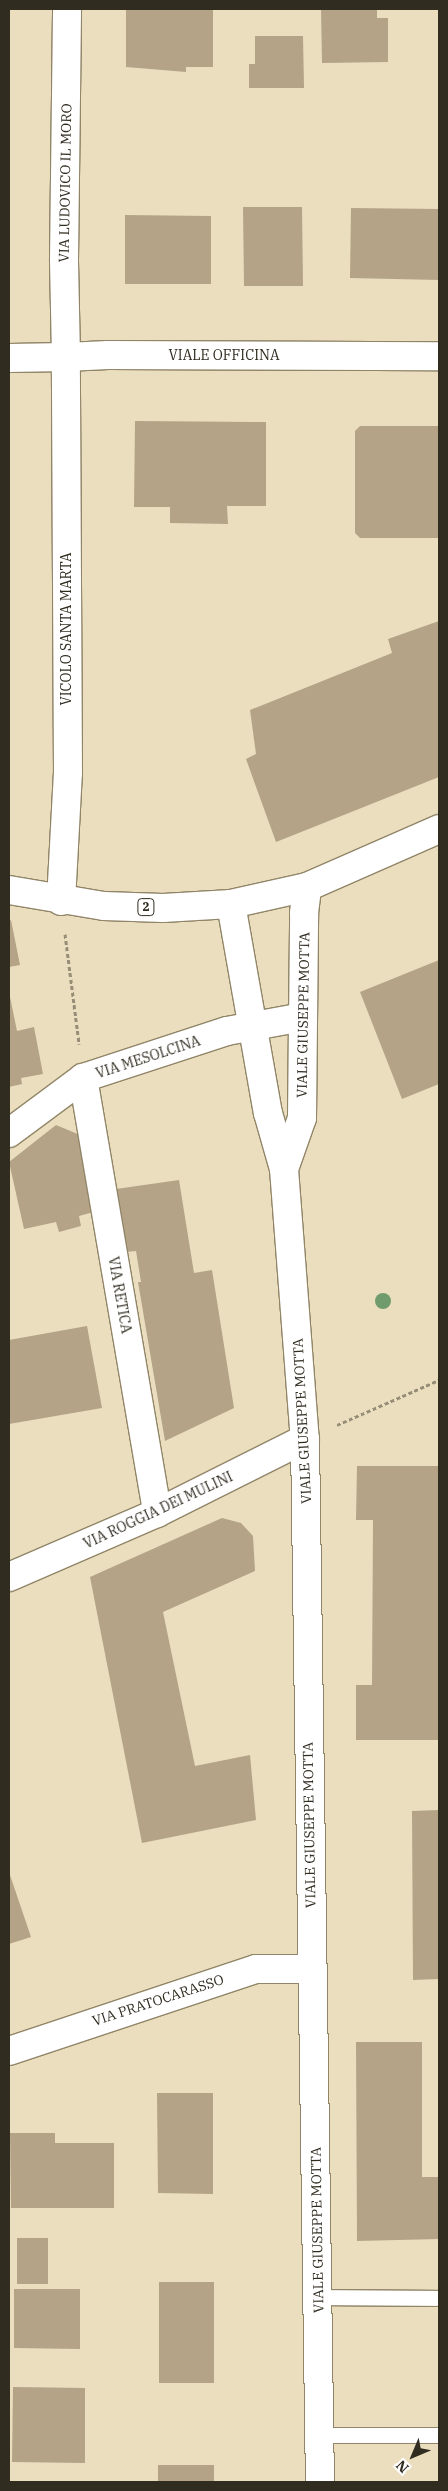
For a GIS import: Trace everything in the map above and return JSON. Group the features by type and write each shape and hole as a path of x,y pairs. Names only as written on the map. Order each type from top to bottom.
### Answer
{"street":[{"name":"VIA LUDOVICO IL MORO","path":"66,357 64,259 67,9"},
{"name":"VIALE OFFICINA","path":"9,358 108,354 439,356"},
{"name":"VICOLO SANTA MARTA","path":"61,901 68,773 66,357"},
{"name":"2","path":"9,890 61,901 130,907 230,904 307,887 439,829"},
{"name":"VIALE GIUSEPPE MOTTA","path":"284,1169 302,1118 307,887"},
{"name":"VIALE GIUSEPPE MOTTA","path":"230,904 268,1113 284,1169 305,1439 311,1969 320,2482"},
{"name":"VIA MESOLCINA","path":"9,1133 83,1078 251,1024 303,1017"},
{"name":"VIA RETICA","path":"83,1078 156,1513"},
{"name":"VIA ROGGIA DEI MULINI","path":"9,1577 156,1513 305,1439"},
{"name":"VIA PRATOCARASSO","path":"9,2051 256,1969 311,1969"}],"lane":[{"path":"318,2297 439,2298"},
{"path":"320,2435 439,2435"}],"path":[{"path":"61,901 83,1078"},
{"path":"305,1439 439,1380"}],"building":[{"path":"126,9 213,9 213,67 186,67 186,72 126,67"},
{"path":"321,9 377,9 377,18 388,18 388,62 322,63"},
{"path":"255,36 303,36 304,88 249,88 249,64 255,64"},
{"path":"243,207 302,207 303,286 244,286"},
{"path":"351,208 439,209 439,280 350,278"},
{"path":"125,215 211,216 211,284 125,284"},
{"path":"135,421 266,422 266,506 227,506 228,524 170,523 170,507 134,507"},
{"path":"360,426 439,426 439,538 360,538 355,533 355,431"},
{"path":"439,621 439,777 276,842 246,759 256,754 250,710 392,653 388,639"},
{"path":"11,920 20,965 9,967 9,921"},
{"path":"439,960 439,1084 402,1099 360,992"},
{"path":"9,992 17,1031 34,1027 43,1074 21,1078 22,1084 9,1087"},
{"path":"56,1125 85,1137 97,1211 79,1216 81,1226 59,1232 56,1222 24,1229 9,1162"},
{"path":"179,1180 194,1273 212,1270 234,1408 165,1441 138,1282 141,1282 136,1251 126,1252 116,1189"},
{"path":"87,1326 102,1408 9,1424 9,1340"},
{"path":"357,1466 439,1466 439,1740 356,1740 356,1685 372,1685 373,1520 356,1520"},
{"path":"222,1518 241,1523 253,1536 255,1571 163,1612 195,1766 250,1755 256,1820 142,1843 90,1577"},
{"path":"439,1810 439,1979 413,1980 412,1811"},
{"path":"9,1876 31,1937 9,1944"},
{"path":"356,2042 422,2042 422,2177 439,2177 439,2239 357,2241"},
{"path":"157,2093 213,2093 213,2194 158,2193"},
{"path":"10,2133 55,2133 55,2143 114,2143 114,2208 11,2208"},
{"path":"17,2238 48,2238 48,2284 17,2284"},
{"path":"159,2282 214,2282 214,2383 159,2383"},
{"path":"14,2289 80,2289 80,2349 14,2348"},
{"path":"13,2387 85,2388 85,2463 12,2462"},
{"path":"158,2465 214,2465 214,2482 158,2482"}]}
